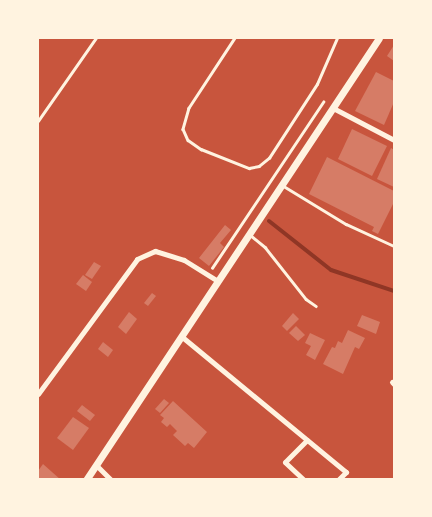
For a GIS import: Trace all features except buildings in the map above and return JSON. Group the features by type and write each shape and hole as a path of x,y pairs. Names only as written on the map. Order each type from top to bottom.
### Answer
{"street":[{"path":"86,480 379,38"},
{"path":"333,108 394,140"},
{"path":"38,394 137,259 154,251 184,260 218,281"},
{"path":"181,336 346,472 338,480"},
{"path":"304,480 285,462 307,440"},
{"path":"96,465 111,480"}],"lane":[{"path":"38,121 96,38"},
{"path":"282,184 346,224 394,246"},
{"path":"249,234 265,247 306,299 316,306"}],"path":[{"path":"235,38 189,108 183,129 188,140 201,150 249,168 258,166 269,158 317,84 337,38"},
{"path":"208,275 325,99"}],"waterway":[{"path":"269,221 331,270 394,291"}]}
